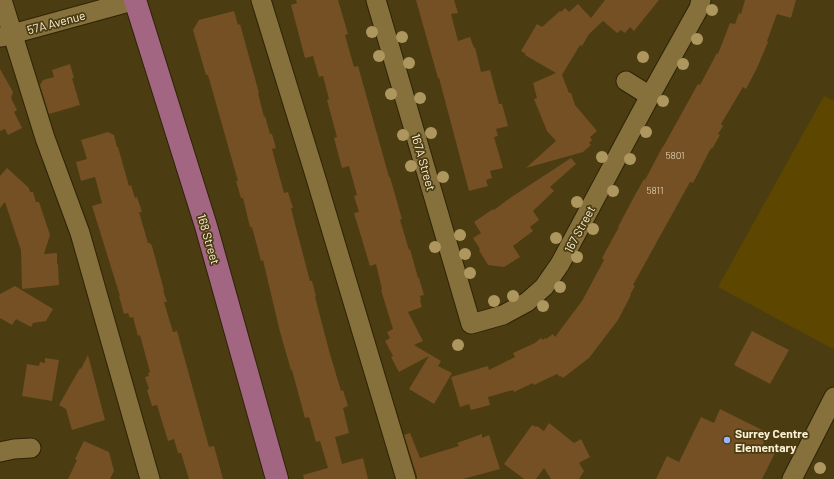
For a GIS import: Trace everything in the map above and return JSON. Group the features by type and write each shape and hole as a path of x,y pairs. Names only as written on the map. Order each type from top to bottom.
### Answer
{"main road":[{"name":"168 Street","path":"135,0 206,226 277,479"}],"street":[{"path":"2,0 6,36 80,233 150,479"},
{"name":"57A Avenue","path":"6,36 135,0"},
{"path":"261,0 406,479"},
{"name":"167A Street","path":"376,0 471,324"},
{"name":"167 Street","path":"471,324 504,315 527,302 544,287 560,264 699,8 701,0"},
{"path":"626,81 650,96"},
{"path":"792,479 834,397"},
{"path":"0,452 31,448"}],"shaded area":[{"path":"824,96 834,101 833,349 718,287"}],"building":[{"path":"296,0 338,0 348,34 345,35 354,67 358,66 402,219 400,220 424,295 420,296 422,307 408,312 423,341 414,345 441,361 438,366 452,373 434,404 409,389 429,356 399,372 385,341 390,338 387,332 393,329 381,290 376,264 370,266 354,213 359,212 354,196 357,195 349,166 342,168 334,138 337,137 327,100 329,99 323,76 319,77 313,56 305,58 291,5 297,3"},
{"path":"416,0 454,0 458,13 451,14 458,41 470,37 474,48 475,47 481,72 490,70 499,104 502,104 508,126 496,129 498,136 494,137 503,168 490,171 492,178 486,180 488,186 469,191 439,78"},
{"path":"605,0 659,0 634,31 630,27 625,33 621,30 617,33 603,21 589,34 582,46 580,45 562,75 575,105 597,131 590,137 592,140 589,143 591,145 583,152 526,168 556,141 547,131 534,99 537,98 533,83 556,73 525,55 526,54 521,51 537,24 542,27 560,11 561,12 565,8 569,12 578,4 591,18"},
{"path":"745,0 796,0 791,18 777,14 767,41 768,42 757,68 746,89 743,87 721,124 723,126 718,134 720,135 712,149 711,148 693,183 690,182 633,285 635,286 618,320 589,358 563,378 557,374 534,385 533,383 514,392 513,390 488,397 490,405 471,410 469,404 460,407 451,377 488,366 489,370 515,357 513,353 535,343 541,338 543,340 545,338 546,339 553,334 555,337 582,301 604,260 602,258 635,195 644,179 645,180 698,84 700,85 717,53 718,54 730,23 735,24 739,13 741,14"},
{"path":"234,11 238,25 240,24 264,117 265,116 276,148 272,149 284,193 288,192 293,208 291,208 310,281 312,281 330,354 341,391 343,390 348,406 343,408 349,433 335,437 342,464 363,458 368,479 304,479 303,475 328,468 320,441 316,442 309,417 305,418 280,332 263,260 261,261 252,227 250,227 243,198 241,198 236,181 238,181 208,75 206,75 193,30 199,20"},
{"path":"70,64 74,78 72,78 80,105 49,114 40,85 43,80 54,77 52,70"},
{"path":"0,69 13,92 11,98 17,110 14,112 22,128 8,135 5,129 0,131"},
{"path":"108,132 114,135 129,186 131,185 135,198 137,197 142,212 139,212 148,243 152,246 167,302 164,302 173,332 177,331 209,447 214,446 223,479 189,479 181,453 178,453 174,439 168,441 157,405 152,406 145,377 149,376 148,373 150,372 140,335 138,336 133,317 130,318 128,313 124,314 120,296 92,206 102,203 95,177 81,181 76,162 87,159 81,140"},
{"path":"571,158 576,164 550,187 554,191 533,211 539,220 530,227 533,231 513,246 520,257 504,267 488,265 473,238 481,233 474,222"},
{"path":"7,168 29,188 30,192 33,192 36,202 39,202 50,235 44,254 57,253 59,285 22,289 21,250 5,202 0,208 0,176"},
{"path":"15,286 53,309 46,321 33,323 31,327 16,319 12,325 0,318 0,294"},
{"path":"752,331 789,350 770,384 734,365"},
{"path":"88,355 105,420 72,430 66,409 59,405"},
{"path":"45,358 59,360 52,401 22,396 27,364 39,366 40,362 45,363"},
{"name":"Surrey Centre Elementary","path":"720,409 768,433 762,446 775,453 762,479 656,479 667,456 679,462 701,417 714,423"},
{"path":"549,423 574,443 581,439 590,457 579,463 584,471 579,479 551,479 544,468 536,479 524,479 504,464 532,425 537,426 544,431"},
{"path":"410,433 420,458 459,446 457,443 482,434 482,438 489,435 500,469 463,479 417,479 404,435"},
{"path":"84,441 109,452 114,471 110,479 68,479 77,460 75,459"}],"place":[{"name":"Surrey Centre Elementary","path":"727,440"}]}
